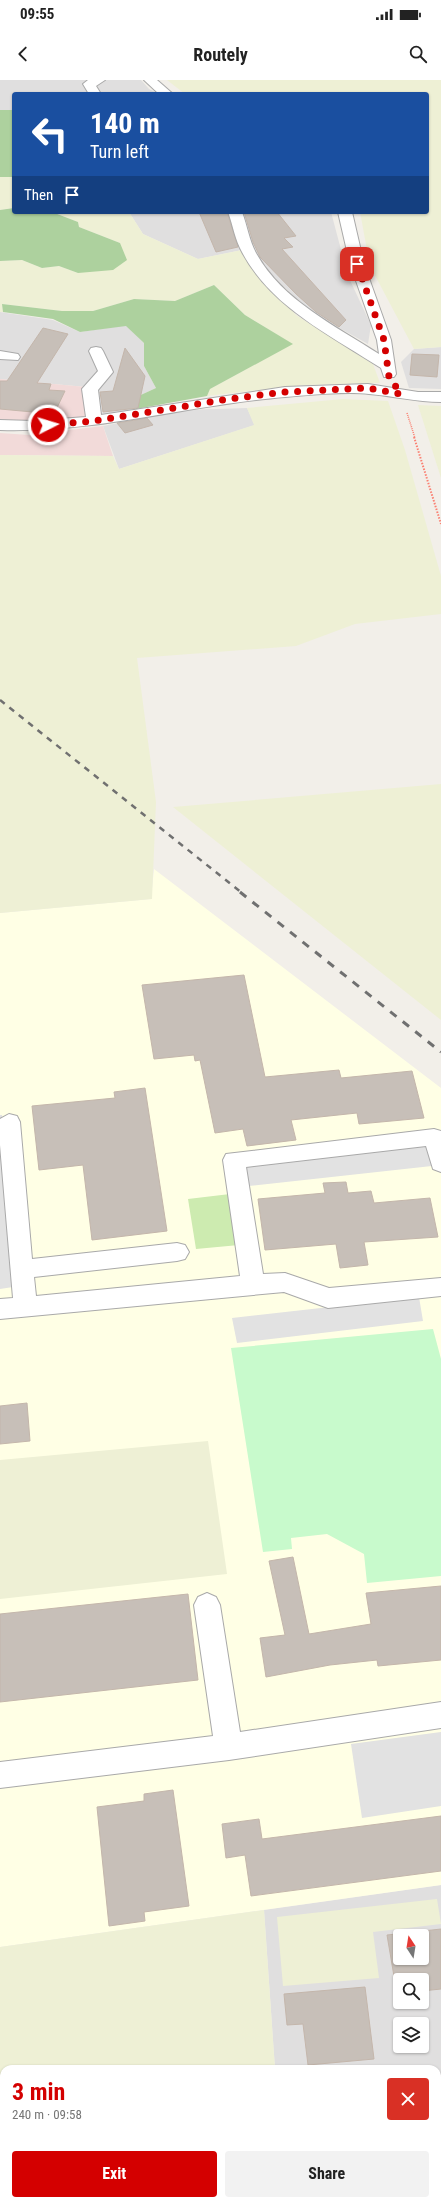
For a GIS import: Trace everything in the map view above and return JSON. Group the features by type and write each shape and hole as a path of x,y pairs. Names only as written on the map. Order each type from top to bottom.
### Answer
{"street":[{"path":"94,92 89,84 99,80"},
{"path":"150,80 163,92"},
{"path":"236,214 249,253 281,293 313,320 345,338 388,366"},
{"path":"345,214 357,264 384,340 389,377 401,394"},
{"path":"94,421 90,389 106,372 96,351"},
{"path":"0,425 33,426 94,421 229,399 285,392 368,388 401,394 441,398"},
{"path":"8,1122 25,1307"},
{"path":"253,1284 234,1160 434,1137 441,1163"},
{"path":"22,1269 177,1252"},
{"path":"0,1309 111,1297 285,1282 328,1298 441,1287"},
{"path":"207,1604 229,1747"},
{"path":"0,1775 229,1747 441,1715"}],"path":[{"path":"401,394 441,524"}],"shaded area":[{"path":"0,80 141,80 149,89 155,92 12,92 12,110 0,110"},
{"path":"167,80 441,80 441,347 414,349 370,266 360,214 429,214 429,92 182,92"},
{"path":"12,176 12,208 0,210 0,177"},
{"path":"57,214 130,214 143,234 198,259 242,250 296,315 373,364 380,383 302,385 207,396 210,389 292,344 245,315 214,285 175,301 134,299 93,311 62,311 2,304 3,312 0,312 0,261 22,260 42,268 59,266 78,273 120,243 79,227 78,222"},
{"path":"130,214 332,214 348,276 371,325 368,344 309,311 269,272 242,250 198,259 143,234"},
{"path":"0,312 53,320 80,332 126,325 144,343 144,366 156,388 132,399 136,409 89,418 86,387 0,379"},
{"path":"441,347 441,389 409,388 401,362 414,349"},
{"path":"0,379 86,387 89,418 30,423 0,421"},
{"path":"343,399 388,401 405,450 441,576 441,614 355,624 296,646 137,658 156,802 152,899 0,913 0,455 113,456 119,469 254,425 247,408"},
{"path":"418,405 441,406 441,478"},
{"path":"247,408 255,425 119,469 103,426 185,410"},
{"path":"103,426 113,456 0,455 0,433 29,435"},
{"path":"441,784 441,1020 173,807"},
{"path":"154,869 441,1088 441,1885 0,1947 0,913 151,899"},
{"path":"0,1115 2,1115 13,1287 0,1289"},
{"path":"439,1131 441,1165 230,1188 229,1154"},
{"path":"419,1297 423,1321 237,1343 232,1318"},
{"path":"208,1441 227,1574 0,1599 0,1460"},
{"path":"441,1732 441,1806 362,1818 351,1744"},
{"path":"441,1885 441,2065 275,2065 264,1910"},
{"path":"437,1899 441,1924 373,1932 379,1978 283,1986 277,1917"},
{"path":"264,1910 275,2065 0,2065 0,1947"}],"green space":[{"path":"0,110 12,110 12,177 0,177"},
{"path":"12,208 12,214 57,214 78,222 79,227 120,243 127,260 113,270 78,273 59,266 42,268 22,260 0,261 0,210"},
{"path":"214,285 245,315 293,344 210,389 207,396 136,409 132,399 156,388 144,366 144,343 126,326 80,332 53,319 3,312 2,304 62,311 93,311 134,299 175,301"},
{"path":"230,1194 239,1245 196,1249 188,1199"},
{"path":"433,1329 441,1359 441,1576 367,1583 364,1554 327,1534 291,1538 292,1549 263,1552 231,1348"}],"building":[{"path":"200,214 228,214 238,247 216,252"},
{"path":"245,214 279,214 296,236 284,238 293,247 282,249 346,320 339,327 316,312 260,257 253,242"},
{"path":"43,328 68,334 37,383 51,384 49,390 65,391 54,414 0,409 0,381 7,381"},
{"path":"125,348 145,376 138,408 103,412 100,392 113,391"},
{"path":"412,354 439,355 437,377 410,375"},
{"path":"147,418 153,425 125,433 117,423"},
{"path":"244,975 265,1077 339,1070 341,1078 412,1071 424,1118 359,1124 357,1113 291,1120 296,1140 247,1146 243,1129 215,1133 200,1060 195,1061 194,1055 154,1059 142,985"},
{"path":"145,1088 167,1231 92,1240 83,1165 39,1170 32,1106 115,1098 114,1092"},
{"path":"346,1182 348,1193 371,1191 374,1203 430,1198 438,1237 364,1242 368,1265 340,1268 336,1244 265,1250 258,1199 325,1193 323,1183"},
{"path":"27,1403 30,1441 0,1444 0,1406"},
{"path":"293,1557 309,1634 371,1624 366,1593 441,1586 441,1660 378,1666 377,1660 330,1665 266,1677 260,1638 285,1635 269,1561"},
{"path":"188,1594 198,1680 0,1702 0,1614"},
{"path":"173,1790 189,1906 144,1912 145,1921 109,1926 97,1807 144,1801 144,1794"},
{"path":"441,1816 441,1871 251,1896 245,1855 226,1858 222,1824 259,1819 262,1839"},
{"path":"441,1929 441,1989 429,1990 429,1973 393,1973 387,1935 393,1934 393,1965 429,1965 429,1930"},
{"path":"365,1987 374,2059 308,2065 303,2024 287,2025 284,1994"}],"railway":[{"path":"0,700 242,893"},
{"path":"240,892 441,1052"}],"route":[{"path":"48,425 94,421 229,399 285,392 368,388 401,394 389,377 384,340 357,264"}]}
